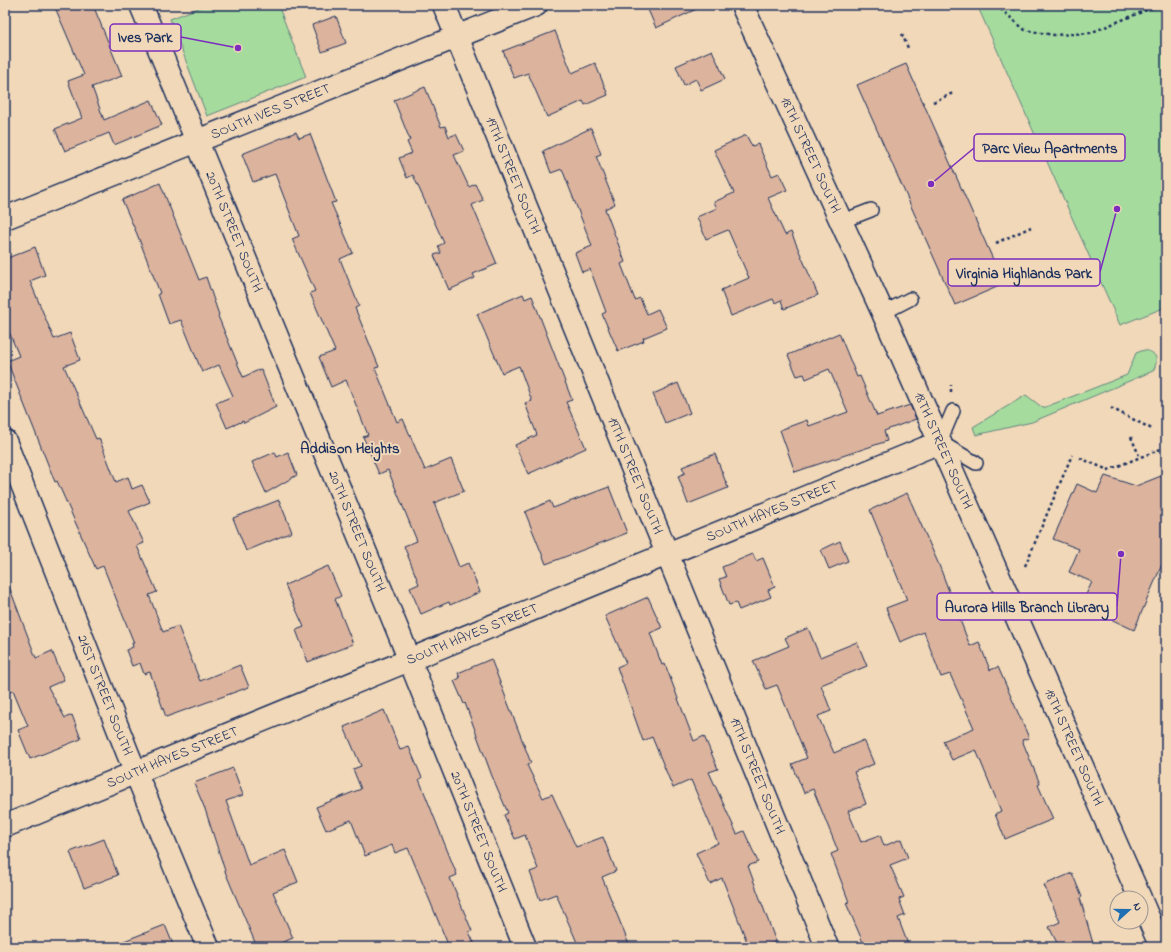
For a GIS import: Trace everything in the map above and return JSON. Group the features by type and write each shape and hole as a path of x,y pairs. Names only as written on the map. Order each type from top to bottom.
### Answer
{"street":[{"name":"20TH STREET SOUTH","path":"141,5 525,947"},
{"name":"19TH STREET SOUTH","path":"444,5 827,947"},
{"name":"SOUTH IVES STREET","path":"5,218 536,5"},
{"name":"18TH STREET SOUTH","path":"742,5 940,442 1136,890"},
{"name":"21ST STREET SOUTH","path":"5,441 136,772 208,947"},
{"name":"SOUTH HAYES STREET","path":"5,826 940,442"},
{"path":"1149,919 1161,947"}],"lane":[{"path":"840,222 870,210"},
{"path":"882,312 910,300"},
{"path":"953,411 940,442 976,462"}],"path":[{"path":"996,5 1025,30 1054,35 1090,33 1159,5"},
{"path":"902,34 908,48"},
{"path":"932,102 953,93"},
{"path":"996,243 1031,227"},
{"path":"951,386 951,392"},
{"path":"1111,408 1152,429"},
{"path":"1131,438 1139,455"},
{"path":"1080,458 1108,470 1166,447"},
{"path":"1025,566 1072,455"}],"green space":[{"path":"206,5 278,5 306,77 207,116 170,19"},
{"path":"977,5 1166,5 1166,307 1120,325"},
{"path":"1144,350 1152,353 1156,357 1156,363 1153,371 1032,422 976,435 973,427 1026,395 1043,408 1127,375 1136,353"}],"building":[{"path":"54,5 93,5 122,76 92,87 104,120 151,100 162,125 114,145 109,133 65,151 55,129 82,118 68,81 84,75"},
{"path":"646,5 705,5 656,28"},
{"path":"336,16 346,43 322,52 312,25"},
{"path":"555,31 572,73 595,63 608,95 585,105 583,101 547,117 528,73 514,78 503,51"},
{"path":"712,50 725,79 701,90 696,79 684,85 676,66"},
{"path":"906,64 1004,284 955,305 857,85"},
{"path":"425,87 441,127 445,126 449,137 456,134 464,151 454,155 469,187 475,184 483,200 472,205 497,264 473,274 475,278 449,290 434,255 441,253 438,246 444,243 413,175 407,178 399,158 412,153 407,142 410,140 394,100"},
{"path":"591,128 601,154 596,156 615,204 605,209 625,262 621,264 635,300 640,298 647,314 658,309 667,328 643,338 644,341 618,351 602,314 606,312 590,269 582,272 575,253 592,246 562,169 551,173 543,151"},
{"path":"296,132 299,138 310,134 336,202 331,203 353,253 340,259 359,306 355,308 379,367 375,368 397,422 403,419 425,470 451,459 464,491 434,503 459,567 468,563 480,592 450,605 449,602 421,614 410,588 419,584 404,546 417,541 388,470 379,474 363,437 368,435 346,380 331,387 319,357 335,351 310,293 315,291 292,239 299,236 275,174 253,182 242,154"},
{"path":"746,135 752,146 758,144 772,176 779,173 787,190 768,198 785,235 791,232 818,295 784,309 781,300 775,303 773,299 731,316 721,290 749,278 728,230 706,239 697,217 717,208 714,202 734,193 714,150"},
{"path":"160,183 199,280 206,277 219,315 218,316 243,377 261,369 276,407 244,423 243,421 227,428 216,403 233,396 219,365 202,372 181,320 169,324 158,294 160,293 122,200"},
{"path":"35,247 45,275 30,281 54,339 70,333 80,360 64,366 96,439 99,438 116,482 128,477 132,489 142,485 150,502 129,511 144,543 137,546 157,592 149,595 163,632 178,626 200,681 240,665 249,687 166,717 150,672 144,674 140,663 132,666 126,650 133,647 132,643 134,643 103,566 96,569 57,481 55,482 7,361 19,356 5,322 5,259"},
{"path":"523,294 525,299 532,296 572,400 566,402 586,448 528,474 515,445 537,435 525,403 532,401 519,366 502,373 477,314"},
{"path":"839,333 857,377 860,376 877,416 910,405 916,419 884,431 887,441 795,472 780,430 807,420 809,426 848,412 829,369 806,379 804,374 797,376 788,355"},
{"path":"678,383 690,413 665,423 653,394"},
{"path":"275,452 277,457 288,452 297,475 266,493 252,462"},
{"path":"715,454 728,488 688,504 678,476 685,473 682,467"},
{"path":"1166,474 1166,555 1134,630 1081,605 1092,582 1069,572 1079,549 1053,539 1077,484 1097,493 1105,476 1136,486"},
{"path":"609,487 627,533 546,564 525,512 550,501 553,508"},
{"path":"907,493 939,565 970,646 979,642 990,670 998,667 1029,738 1022,740 1040,784 1038,785 1053,819 1005,839 995,814 1001,811 976,750 952,760 943,741 974,728 950,674 941,677 924,632 900,642 886,608 907,600 870,510"},
{"path":"279,500 292,532 246,551 233,518"},
{"path":"840,541 848,561 829,569 821,550"},
{"path":"753,554 756,561 763,558 775,587 768,590 771,597 739,610 736,603 729,605 719,579 726,577 722,567"},
{"path":"328,566 341,596 335,599 353,644 308,662 296,630 304,627 285,585"},
{"path":"5,581 7,581 36,658 52,651 64,680 48,687 65,718 72,715 81,739 30,759 18,730 28,726 13,690 10,692 5,680"},
{"path":"648,597 662,628 650,633 662,665 665,664 694,741 704,736 718,769 709,772 737,834 744,831 758,862 748,866 776,942 763,947 749,947 722,878 710,884 696,853 718,843 691,780 673,788 652,737 643,741 617,667 626,663 605,616"},
{"path":"808,628 820,657 857,642 867,666 821,685 831,711 818,716 834,753 864,740 874,764 854,772 866,804 848,811 861,842 880,835 884,846 901,839 908,858 890,865 904,897 899,899 905,915 898,918 909,947 865,947 846,903 849,902 831,854 838,851 813,789 804,793 792,764 807,758 777,685 766,689 753,661 789,646 785,638"},
{"path":"491,659 531,763 527,765 543,798 552,794 576,847 603,837 616,871 602,877 630,947 579,947 556,894 540,900 530,872 538,869 525,835 515,839 504,815 508,813 492,776 465,703 464,704 454,681 460,678 458,673"},
{"path":"384,710 400,750 409,747 422,778 419,779 457,875 450,878 472,931 469,932 476,947 449,947 408,848 395,853 392,845 365,856 351,820 326,830 316,807 361,789 353,769 361,766 344,727"},
{"path":"233,768 243,795 226,801 249,865 285,850 298,882 273,892 293,938 271,947 257,947 226,874 205,809 194,783"},
{"path":"104,839 118,875 84,888 70,852"},
{"path":"1072,873 1082,897 1080,898 1094,947 1059,947 1049,927 1060,922 1044,885"},
{"path":"165,925 174,947 111,947 111,946"}],"place":[{"name":"Ives Park","path":"238,48"},
{"name":"Parc View Apartments","path":"931,184"},
{"name":"Virginia Highlands Park","path":"1117,209"},
{"name":"Aurora Hills Branch Library","path":"1121,554"}],"district":[{"name":"Addison Heights","path":"350,449"}]}
